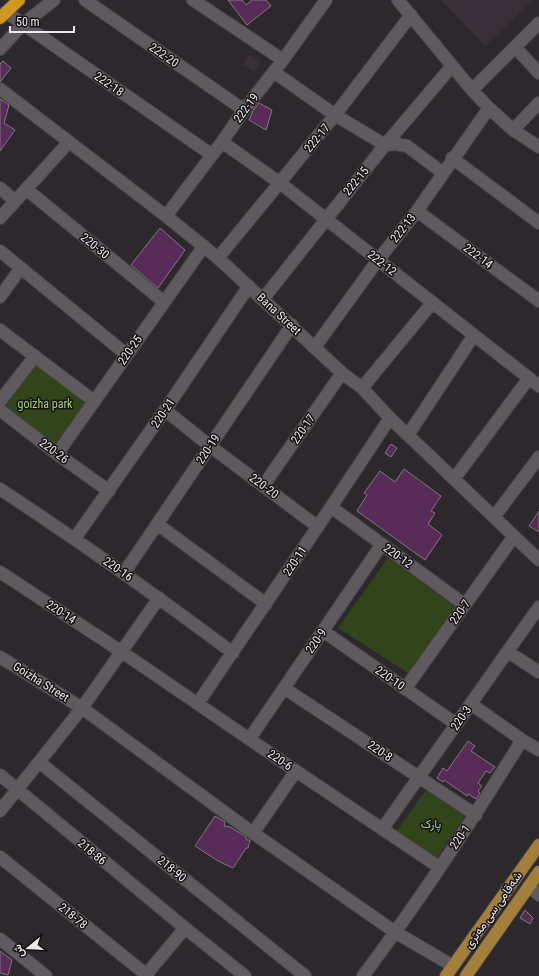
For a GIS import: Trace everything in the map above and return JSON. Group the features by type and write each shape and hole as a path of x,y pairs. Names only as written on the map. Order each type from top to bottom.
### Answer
{"highway":[{"path":"3,15 19,0"}],"main road":[{"name":"شەقامی سی مەتری","path":"450,971 539,845"},
{"name":"شەقامی سی مەتری","path":"466,976 539,872"}],"street":[{"path":"0,49 23,24 54,0"},
{"name":"222-20","path":"85,0 244,110"},
{"path":"193,0 283,60"},
{"name":"222-19","path":"166,216 283,60 325,0"},
{"path":"398,0 472,90 489,108 513,130 539,147"},
{"name":"222-18","path":"3,15 23,24 212,155"},
{"name":"222-17","path":"218,258 335,115 411,15"},
{"path":"472,90 539,23"},
{"path":"515,47 539,73"},
{"name":"222-15","path":"263,299 385,145 452,66"},
{"path":"274,72 335,115 385,145 396,144 407,146 443,173"},
{"name":"Bana Street","path":"0,89 166,216 218,258 342,373 362,388 390,418 539,560"},
{"path":"513,130 539,103"},
{"name":"222-13","path":"315,347 378,260 417,210 452,158 489,108"},
{"path":"0,218 69,142"},
{"name":"222-12","path":"222,142 280,183 539,386"},
{"path":"452,158 539,223"},
{"path":"0,188 15,201"},
{"name":"220-30","path":"26,189 164,302"},
{"name":"222-14","path":"417,210 539,301"},
{"name":"220-25","path":"57,454 204,246"},
{"path":"0,251 20,269 127,355"},
{"path":"0,297 20,269"},
{"name":"220-21","path":"75,538 165,410 249,286"},
{"path":"362,388 432,302"},
{"name":"220-19","path":"124,573 292,326"},
{"path":"0,330 94,401"},
{"path":"408,435 474,335"},
{"path":"0,401 34,356"},
{"name":"220-17","path":"264,486 342,373"},
{"path":"454,479 529,378"},
{"name":"220-26","path":"0,410 57,454 109,491"},
{"name":"220-20","path":"165,410 210,446 318,527"},
{"name":"220-11","path":"198,703 390,418"},
{"path":"494,517 538,461"},
{"name":"220-16","path":"0,489 75,538 159,598 232,653"},
{"name":"220-12","path":"331,507 465,605"},
{"path":"157,524 266,604"},
{"name":"220-7","path":"405,689 514,536"},
{"name":"220-9","path":"250,738 382,544"},
{"name":"220-14","path":"0,572 122,652"},
{"path":"0,811 82,708 159,598"},
{"name":"220-3","path":"383,828 539,607"},
{"name":"220-10","path":"323,631 456,724"},
{"name":"220-6","path":"122,652 439,867"},
{"path":"508,652 539,672"},
{"name":"Goizha Street","path":"0,657 82,708 253,833 450,971"},
{"name":"220-8","path":"284,688 476,815"},
{"path":"471,704 522,740 539,750"},
{"name":"220-1","path":"363,976 476,815 522,740"},
{"name":"218-90","path":"39,762 305,976"},
{"path":"253,833 296,771"},
{"name":"218-86","path":"0,775 245,976"},
{"name":"218-78","path":"0,857 146,976"},
{"path":"529,886 539,895"},
{"path":"146,976 185,928"},
{"path":"0,939 46,976"}],"shaded area":[{"path":"441,0 533,0 485,46"},
{"path":"250,54 261,62 254,72 243,64"}],"green space":[{"name":"goizha park","path":"35,356 94,401 57,454 0,410"},
{"path":"388,558 455,607 408,673 338,628"},
{"name":"پارک","path":"426,790 465,816 436,859 396,832"}],"building":[{"path":"228,0 242,0 246,5 252,0 266,0 271,6 247,25"},
{"path":"3,61 11,68 0,82 0,64"},
{"path":"0,99 9,105 4,123 15,130 0,151"},
{"path":"259,103 272,110 266,130 249,120"},
{"path":"160,228 185,250 158,288 131,265"},
{"path":"391,444 397,448 391,457 385,453"},
{"path":"404,469 441,496 431,511 435,513 428,524 442,535 425,560 357,511 367,495 364,493 380,471 395,482"},
{"path":"539,511 539,532 529,526"},
{"path":"468,741 475,746 471,751 495,767 490,773 486,771 478,783 482,786 478,791 480,793 476,799 468,794 467,796 444,780 443,782 437,778 443,768 447,771"},
{"path":"215,816 225,822 224,826 230,827 245,836 247,840 250,840 248,848 246,848 233,868 218,861 195,846"},
{"path":"525,910 533,918 530,924 520,918"},
{"path":"0,951 12,960 8,975 0,973"}]}
